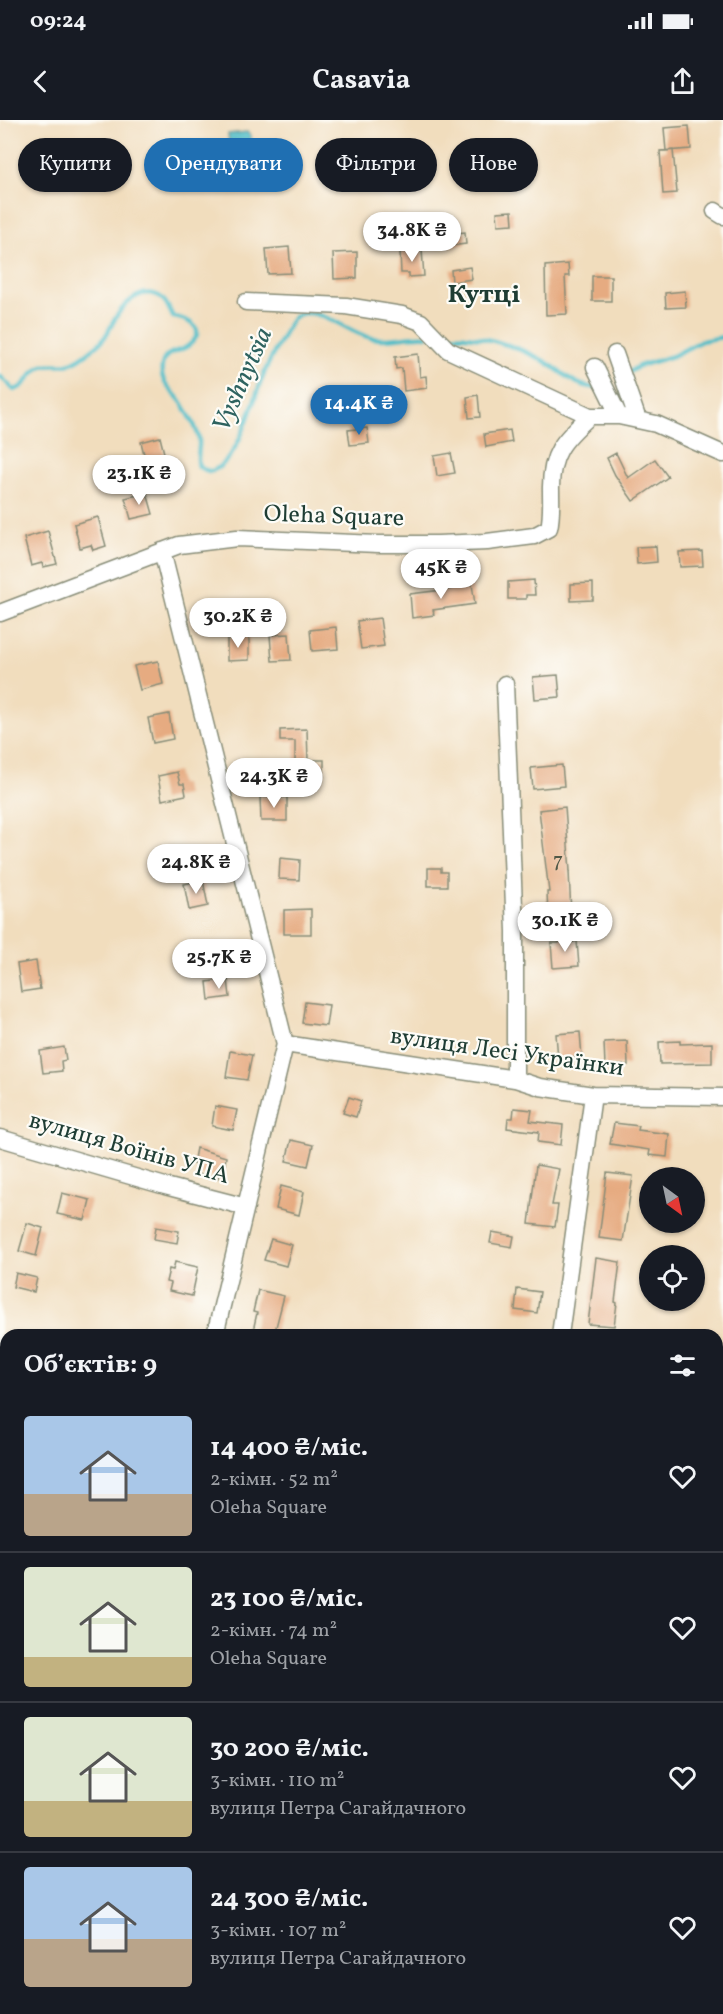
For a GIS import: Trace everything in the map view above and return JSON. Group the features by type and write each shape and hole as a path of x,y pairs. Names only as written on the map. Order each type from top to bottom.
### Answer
{"street":[{"path":"246,302 346,306 402,315 421,322 448,350 590,416 619,416 656,424 723,454"},
{"path":"618,362 638,420"},
{"path":"598,372 619,416"},
{"name":"Oleha Square","path":"0,613 179,545 237,538 438,544 487,542 534,536 549,528 552,466 574,430 590,416"},
{"path":"162,551 285,1044 216,1329"},
{"path":"505,684 515,931 515,1079"},
{"name":"вулиця Лесі Українки","path":"285,1044 515,1079 540,1087 593,1095 723,1097"},
{"path":"561,1329 593,1095"},
{"name":"вулиця Воїнів УПА","path":"0,1138 246,1207"}],"water":[{"path":"247,132 251,138 228,138 228,134"}],"building":[{"path":"689,126 691,149 666,151 664,128"},
{"path":"673,150 677,193 663,194 660,151"},
{"path":"512,211 513,224 498,225 497,212"},
{"path":"465,232 466,244 450,246 449,234"},
{"path":"289,247 291,273 268,274 266,249"},
{"path":"422,250 424,276 409,277 409,273 401,273 400,252"},
{"path":"357,252 357,278 334,279 333,253"},
{"path":"568,264 569,276 565,276 567,314 546,315 545,266"},
{"path":"470,267 472,279 452,282 451,270"},
{"path":"592,276 611,276 611,301 592,301"},
{"path":"685,291 686,307 666,308 665,293"},
{"path":"418,354 420,377 426,376 427,388 404,391 402,368 396,369 395,357"},
{"path":"478,395 480,417 469,418 467,397"},
{"path":"367,428 369,443 350,445 348,430"},
{"path":"510,430 512,442 486,447 484,434"},
{"path":"160,437 171,481 156,485 150,457 145,458 141,442"},
{"path":"451,453 455,473 437,476 434,456"},
{"path":"616,453 628,478 655,459 668,477 633,501 615,475 607,458"},
{"path":"147,493 153,514 131,519 125,498"},
{"path":"98,517 106,546 93,550 91,545 80,548 74,524"},
{"path":"48,531 57,564 43,567 42,563 31,566 24,538"},
{"path":"656,546 657,562 637,564 636,547"},
{"path":"702,551 703,566 680,567 679,552"},
{"path":"534,580 535,595 526,595 526,599 508,599 508,582"},
{"path":"593,583 593,600 571,601 571,584"},
{"path":"472,584 475,604 433,610 434,615 412,618 410,594"},
{"path":"380,618 384,646 361,649 357,621"},
{"path":"336,627 338,649 312,651 310,630"},
{"path":"289,634 291,660 272,661 270,635"},
{"path":"249,637 249,660 227,661 227,638"},
{"path":"158,661 163,684 140,690 134,666"},
{"path":"558,675 560,697 535,699 533,677"},
{"path":"169,714 173,739 153,743 148,718"},
{"path":"307,729 308,760 324,760 324,776 295,776 295,741 280,741 280,730"},
{"path":"562,765 564,786 533,789 531,768"},
{"path":"177,772 180,784 184,784 186,795 162,800 158,776"},
{"path":"260,797 287,797 287,821 261,821"},
{"path":"565,807 571,914 548,915 547,892 549,892 539,810"},
{"path":"280,858 300,860 299,880 279,879"},
{"path":"428,868 441,868 441,872 447,872 447,886 428,886"},
{"path":"203,880 208,906 189,910 184,884"},
{"path":"311,909 311,934 284,934 284,910"},
{"path":"572,935 573,942 577,941 579,966 553,968 551,943 559,943 559,937"},
{"path":"36,961 40,989 21,992 17,964"},
{"path":"228,979 230,997 209,1000 207,982"},
{"path":"305,1002 329,1005 326,1026 302,1023"},
{"path":"580,1032 582,1057 558,1058 556,1034"},
{"path":"627,1041 628,1065 605,1066 604,1042"},
{"path":"680,1041 680,1044 712,1043 712,1063 660,1064 659,1042"},
{"path":"64,1047 66,1060 61,1061 62,1071 43,1073 40,1051"},
{"path":"230,1051 252,1055 247,1080 226,1077"},
{"path":"349,1097 361,1101 356,1117 343,1113"},
{"path":"215,1106 237,1110 233,1130 212,1126"},
{"path":"514,1108 532,1110 530,1121 563,1125 561,1145 538,1142 539,1132 507,1128 508,1118 513,1118"},
{"path":"614,1123 639,1126 638,1130 669,1134 667,1157 649,1155 650,1150 610,1144"},
{"path":"291,1140 313,1145 308,1166 286,1161"},
{"path":"196,1148 226,1157 224,1170 220,1169 218,1178 196,1174 197,1165 193,1164"},
{"path":"536,1165 559,1169 552,1205 558,1205 555,1227 529,1224"},
{"path":"607,1173 633,1176 623,1241 599,1238"},
{"path":"281,1186 304,1192 299,1215 276,1209"},
{"path":"62,1193 90,1200 85,1220 57,1214"},
{"path":"27,1223 43,1228 36,1256 19,1251"},
{"path":"156,1227 179,1231 177,1243 154,1239"},
{"path":"492,1232 514,1236 512,1247 490,1243"},
{"path":"271,1239 292,1245 286,1266 264,1260"},
{"path":"596,1258 620,1262 614,1326 588,1324"},
{"path":"175,1262 198,1267 192,1296 169,1291 171,1283 166,1282 169,1269 173,1270"},
{"path":"16,1273 37,1278 34,1292 13,1287"},
{"path":"517,1289 540,1292 537,1313 515,1310"},
{"path":"258,1290 284,1296 276,1329 253,1329 257,1313 253,1312"}],"waterway":[{"name":"Vyshnytsia","path":"0,376 14,390 22,386 36,370 43,366 68,364 75,361 102,341 119,312 133,298 151,293 160,296 173,317 185,320 197,330 195,339 189,345 165,357 162,363 162,373 166,384 181,401 197,431 199,467 212,471 224,462 239,440 267,366 287,327 296,316 303,313 319,315 360,334 377,339 427,336"},
{"name":"Vyshnytsia","path":"442,336 468,336 507,345 544,361 577,383 601,388"},
{"name":"Vyshnytsia","path":"626,374 639,366 673,356 701,341 723,337"}],"district":[{"name":"Кутці","path":"484,295"}]}
